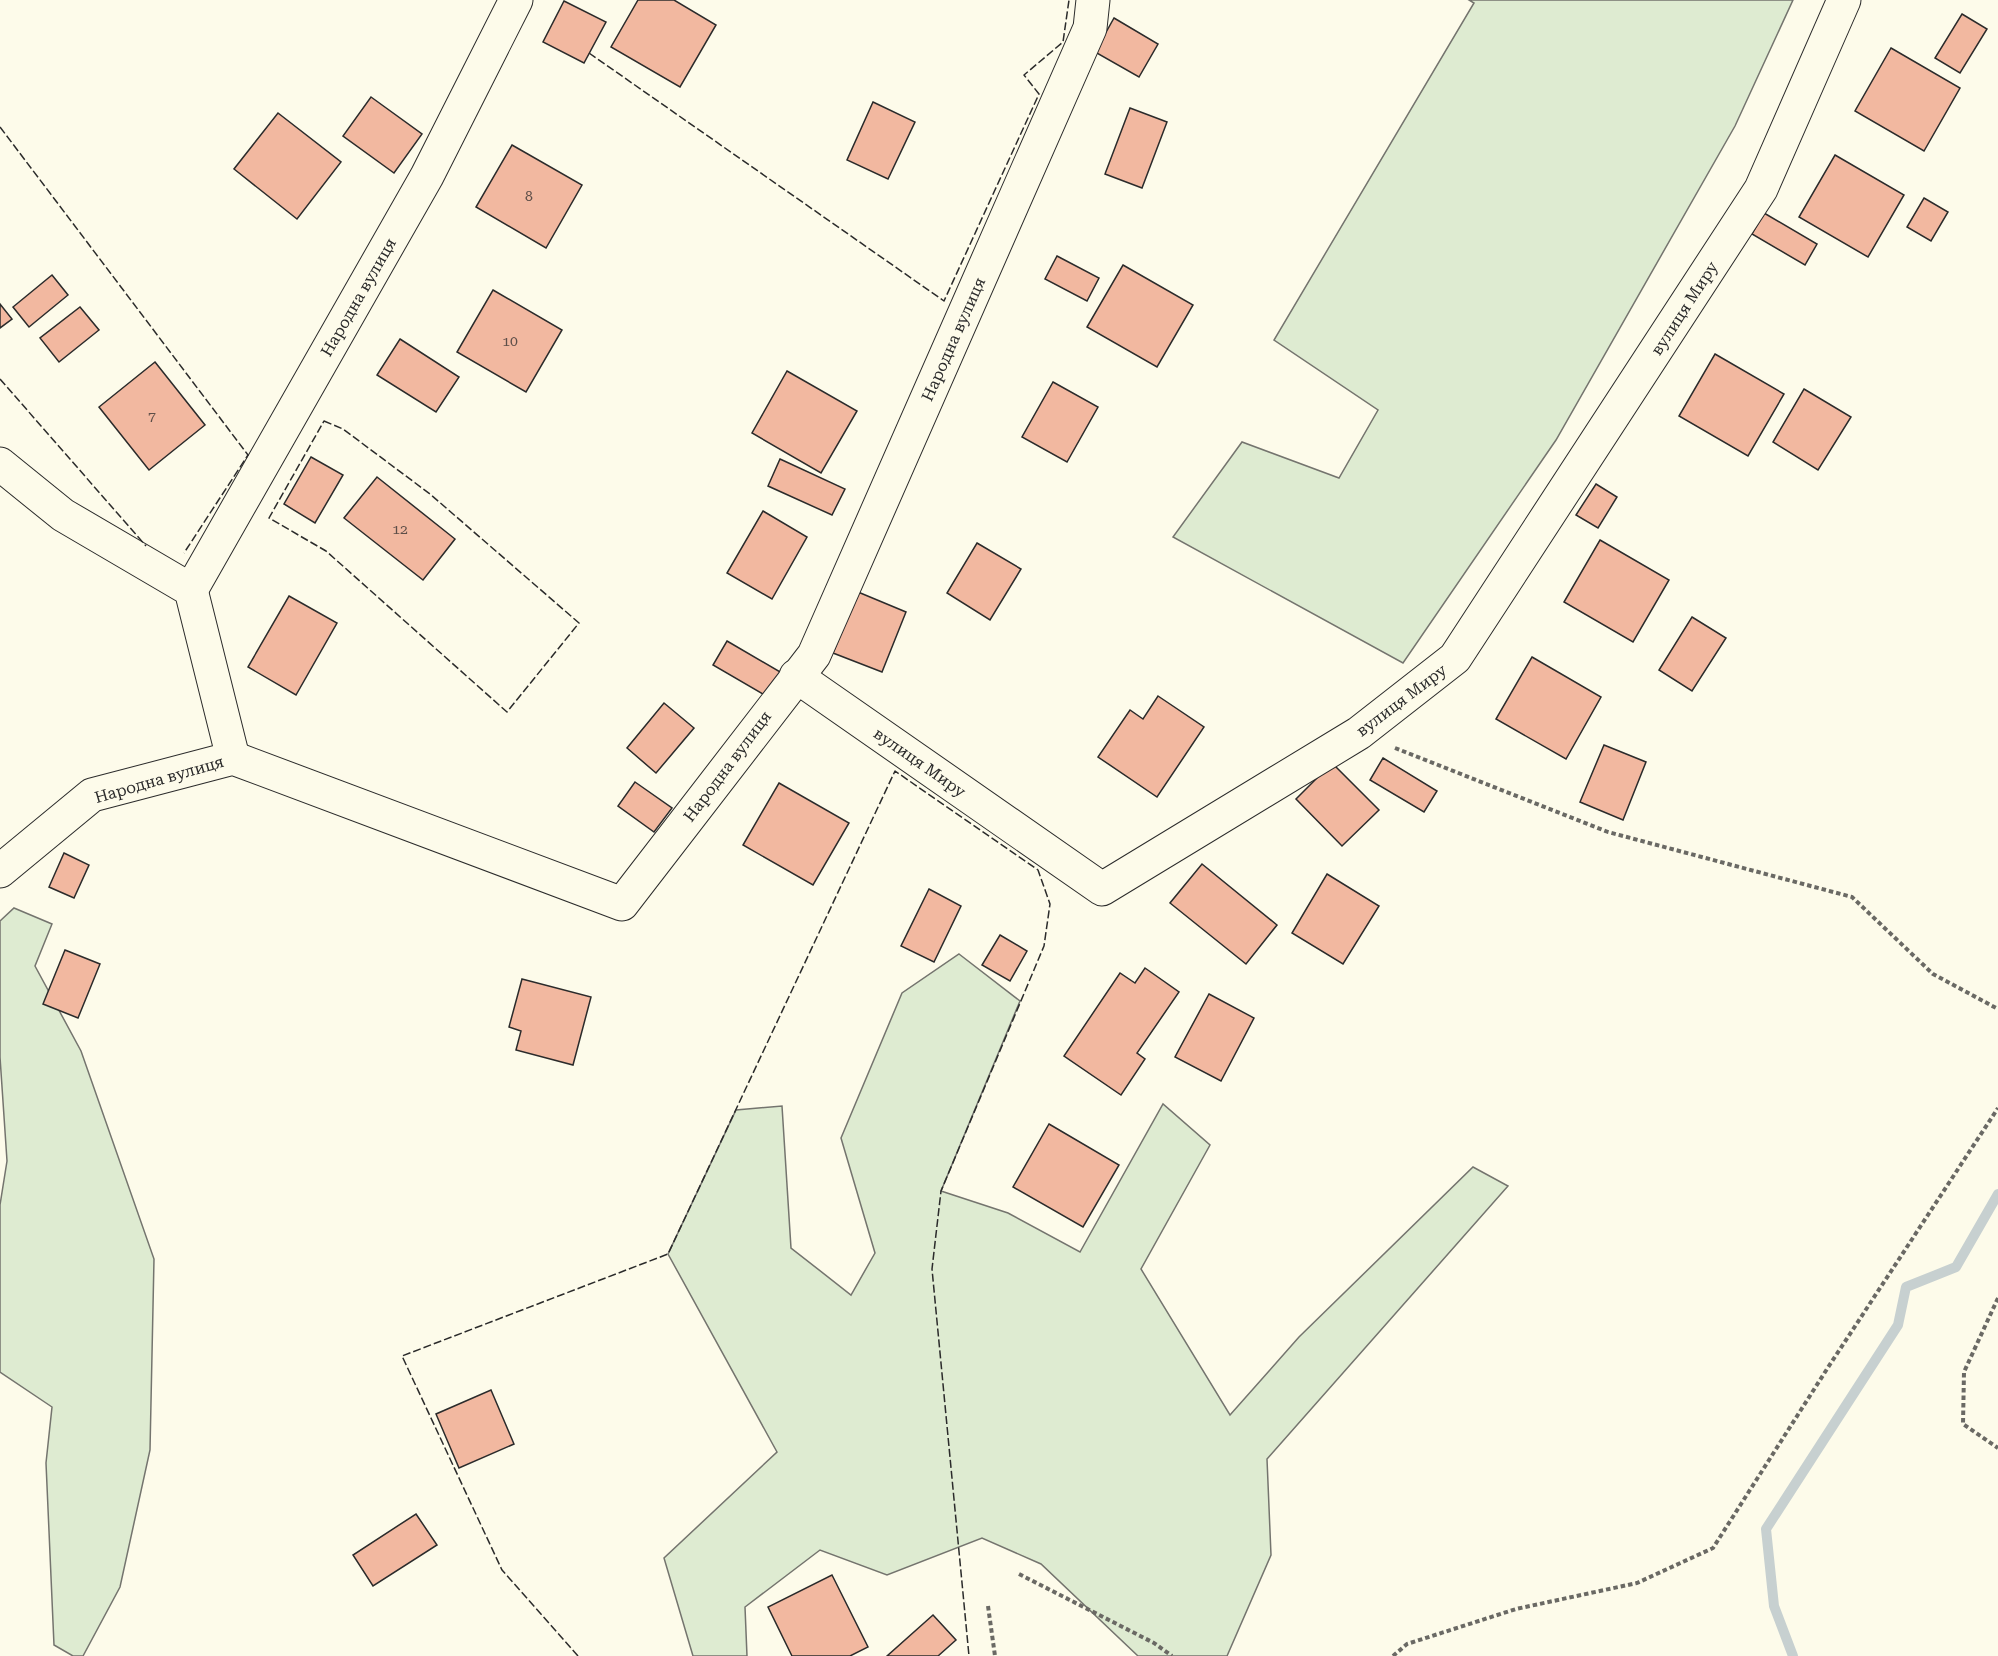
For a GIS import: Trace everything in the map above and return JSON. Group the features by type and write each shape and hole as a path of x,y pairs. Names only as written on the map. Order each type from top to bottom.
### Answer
{"street":[{"name":"Народна вулиця","path":"191,590 427,176 516,0"},
{"name":"Народна вулиця","path":"0,871 92,795 233,758 622,904 796,675 814,655 1076,61 1090,28 1093,0"},
{"name":"вулиця Миру","path":"796,675 1102,889 1359,733 1455,658 1761,189 1844,0"},
{"path":"0,464 63,515 191,590 233,758"}],"path":[{"path":"1359,733 1608,832 1852,897 1933,974 1998,1009"},
{"path":"1393,1656 1407,1644 1516,1609 1637,1583 1713,1548 1998,1108"},
{"path":"1998,1299 1964,1372 1963,1424 1998,1448"},
{"path":"1019,1574 1154,1643 1172,1656"},
{"path":"988,1606 995,1656"}],"green space":[{"path":"1469,0 1793,0 1735,126 1556,440 1403,663 1173,537 1242,442 1339,478 1378,410 1274,340 1474,3"},
{"path":"14,908 52,924 35,966 81,1051 154,1259 150,1450 120,1587 83,1656 73,1656 54,1645 46,1463 52,1407 0,1372 0,1205 7,1161 0,1057 0,921"},
{"path":"959,954 1020,1001 941,1191 1008,1213 1080,1252 1163,1104 1210,1145 1141,1269 1230,1415 1299,1337 1473,1167 1508,1186 1267,1459 1271,1555 1227,1656 1138,1656 1041,1564 982,1538 887,1575 820,1550 745,1607 747,1656 693,1656 664,1558 777,1452 668,1254 736,1110 782,1106 791,1248 851,1295 875,1253 841,1138 902,993"}],"building":[{"path":"638,0 674,0 716,25 680,87 611,47"},
{"path":"564,1 606,22 584,63 543,42"},
{"path":"1962,14 1987,29 1960,73 1935,58"},
{"path":"1114,18 1158,44 1139,77 1095,52"},
{"path":"1891,48 1960,88 1924,151 1855,111"},
{"path":"371,97 422,134 394,173 343,136"},
{"path":"873,102 915,122 888,179 847,160"},
{"path":"1130,108 1167,122 1142,188 1105,174"},
{"path":"278,113 341,162 297,219 234,169"},
{"path":"512,145 582,185 546,248 476,207"},
{"path":"1835,155 1904,195 1868,257 1799,217"},
{"path":"1924,198 1948,212 1931,241 1907,227"},
{"path":"1764,213 1817,244 1805,265 1752,234"},
{"path":"1057,256 1099,278 1087,301 1045,279"},
{"path":"1123,265 1193,305 1157,367 1087,327"},
{"path":"52,275 68,295 29,327 13,307"},
{"path":"493,290 562,330 526,392 457,352"},
{"path":"0,304 12,319 0,328"},
{"path":"80,307 99,330 59,362 40,338"},
{"path":"400,339 459,377 436,412 377,375"},
{"path":"1715,354 1784,394 1748,456 1679,416"},
{"path":"155,362 205,425 149,470 99,407"},
{"path":"787,371 857,411 821,473 752,433"},
{"path":"1053,382 1098,407 1067,462 1022,437"},
{"path":"1804,389 1851,417 1818,470 1773,442"},
{"path":"311,457 343,475 315,523 284,504"},
{"path":"780,459 845,489 832,515 768,486"},
{"path":"377,477 455,539 423,580 344,518"},
{"path":"1596,484 1617,497 1598,528 1576,515"},
{"path":"763,511 807,537 772,599 727,573"},
{"path":"1600,540 1669,580 1633,642 1564,602"},
{"path":"977,543 1021,569 990,620 947,593"},
{"path":"858,592 906,612 882,672 833,653"},
{"path":"289,596 337,623 296,695 248,667"},
{"path":"1692,617 1726,638 1692,691 1659,670"},
{"path":"727,641 782,673 768,697 713,665"},
{"path":"1532,657 1601,697 1566,759 1496,719"},
{"path":"1158,696 1204,727 1157,797 1098,757 1130,710 1143,719"},
{"path":"664,703 694,728 656,773 627,748"},
{"path":"1604,745 1646,762 1623,820 1580,802"},
{"path":"1383,758 1437,791 1424,812 1370,780"},
{"path":"1332,763 1379,810 1342,846 1296,799"},
{"path":"635,782 672,808 654,832 618,806"},
{"path":"779,783 849,823 813,885 743,845"},
{"path":"64,853 89,865 74,898 49,887"},
{"path":"1202,864 1277,925 1246,964 1170,903"},
{"path":"1327,874 1379,906 1343,964 1292,933"},
{"path":"929,889 961,906 934,962 901,946"},
{"path":"1000,935 1027,951 1010,981 982,965"},
{"path":"65,950 100,964 78,1018 43,1004"},
{"path":"1145,968 1179,992 1137,1053 1145,1059 1121,1095 1064,1056 1120,973 1135,983"},
{"path":"522,979 591,997 573,1065 516,1050 521,1031 509,1027"},
{"path":"1209,994 1254,1018 1221,1081 1175,1057"},
{"path":"1049,1124 1119,1165 1083,1227 1013,1187"},
{"path":"491,1390 514,1444 459,1468 436,1414"},
{"path":"416,1514 437,1545 373,1586 353,1555"},
{"path":"832,1575 868,1647 850,1656 792,1656 768,1607"},
{"path":"933,1615 956,1640 938,1656 887,1656"}],"waterway":[{"path":"1793,1656 1774,1606 1766,1529 1898,1325 1906,1287 1956,1267 1998,1194"}],"fence":[{"path":"589,53 944,301 1039,94 1024,75 1063,42 1069,0"},
{"path":"0,127 248,455 184,553"},
{"path":"0,379 146,546"},
{"path":"324,421 343,429 430,494 579,623 507,712 326,551 269,518 324,421"},
{"path":"578,1656 502,1570 402,1356 668,1254 895,771 1038,870 1050,904 1044,946 941,1191 932,1269 969,1656"}]}
